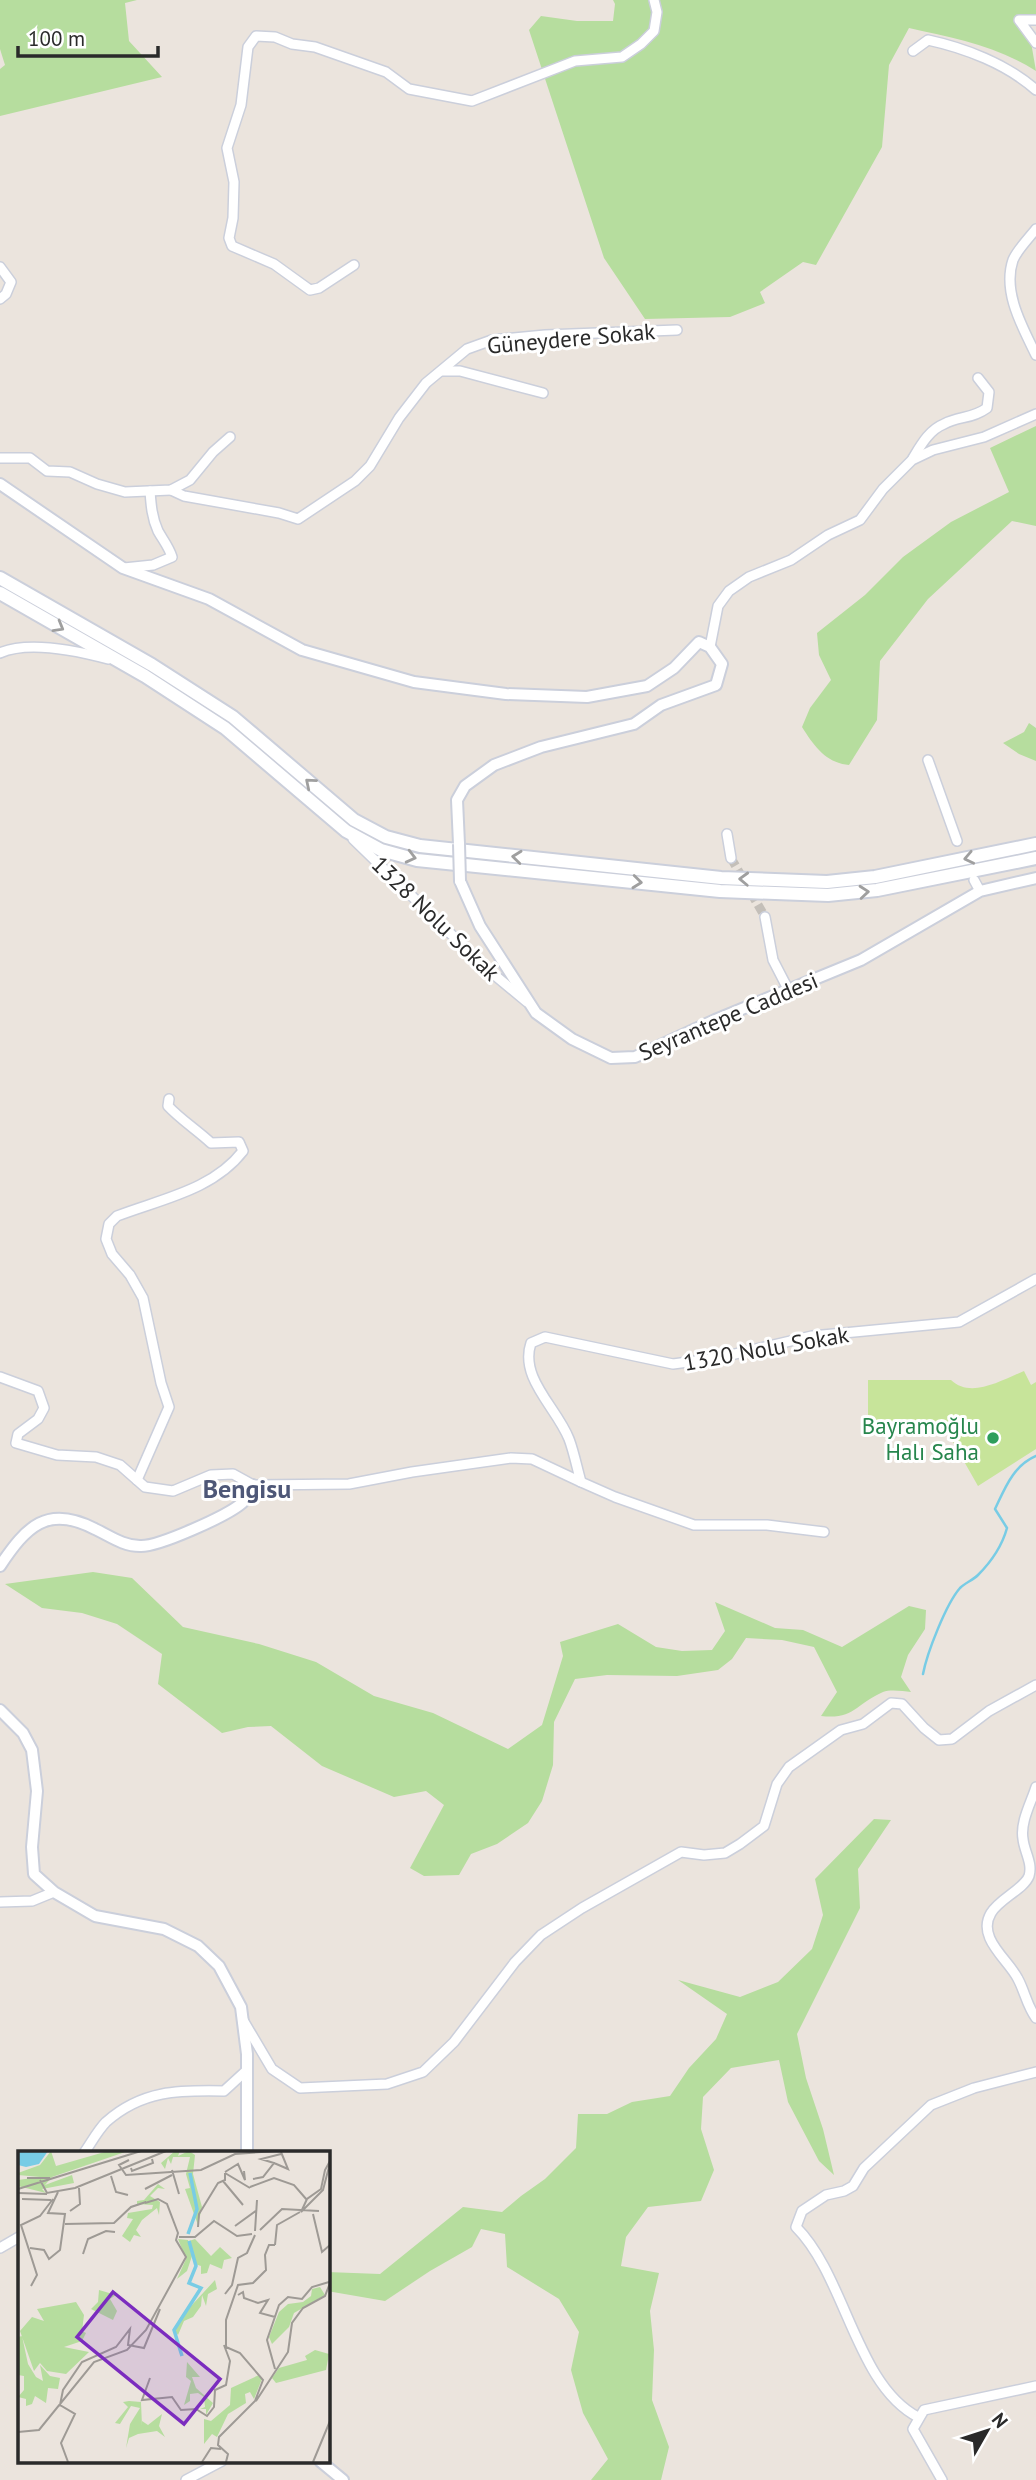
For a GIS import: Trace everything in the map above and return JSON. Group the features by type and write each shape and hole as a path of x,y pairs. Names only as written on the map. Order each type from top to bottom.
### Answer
{"main road":[{"path":"0,578 152,664 233,717 354,820 386,837 420,846 721,878 827,882 875,877 1036,844"},
{"path":"0,593 122,663 225,728 344,829 381,849 417,860 720,891 828,895 877,890 1036,858"}],"street":[{"path":"354,265 319,288 310,289 274,264 232,246 229,238 233,218 234,182 227,148 241,105 248,47 256,36 275,37 292,44 315,47 386,72 409,89 472,101 575,61 622,57 641,44 654,30 657,12 654,0"},
{"path":"1036,20 1019,20 1036,43"},
{"path":"913,51 928,40 949,45 990,61 1036,90"},
{"path":"1036,229 1013,260 1010,285 1018,316 1036,355"},
{"path":"0,267 11,282 6,294 0,299"},
{"name":"Güneydere Sokak","path":"171,490 184,496 299,519 355,481 370,466 426,383 467,348 492,340 545,335 677,330"},
{"path":"443,371 460,371 542,393"},
{"path":"0,484 123,568 209,599 302,650 414,682 506,694 587,697 647,686 674,668 699,642 710,646 719,606 729,591 749,577 791,560 828,535 860,520 883,489 912,460 924,439 943,424 976,416 987,408 989,392 978,377"},
{"path":"912,460 933,450 984,437 1036,414"},
{"path":"0,458 30,458 47,471 70,472 125,492 171,490 190,480 230,437"},
{"path":"123,568 153,565 172,557 152,513 150,491"},
{"name":"Seyrantepe Caddesi","path":"710,646 722,664 716,685 661,705 634,724 541,747 494,765 465,786 457,800 460,881 480,926 536,1013 572,1040 611,1058 635,1057 715,1020 861,960 980,891 1036,878"},
{"path":"0,653 10,648 46,648 84,653 122,663"},
{"path":"928,760 957,841"},
{"name":"1328 Nolu Sokak","path":"344,829 486,968 531,1005"},
{"path":"727,834 731,858"},
{"path":"974,880 980,891"},
{"path":"765,917 773,960 789,990"},
{"path":"137,1480 169,1407 161,1383 143,1297 130,1275 112,1254 106,1239 109,1224 117,1216 198,1188 235,1162 243,1151 239,1142 211,1143 168,1107 169,1099"},
{"name":"1320 Nolu Sokak","path":"581,1482 568,1437 531,1372 527,1354 531,1343 545,1337 673,1364 718,1358 812,1336 959,1322 1036,1279"},
{"path":"0,1377 38,1391 44,1408 38,1419 18,1434 16,1443 57,1455 96,1457 120,1465 145,1487 173,1492 211,1475 233,1474 253,1485 349,1484 512,1458 532,1459 615,1497 694,1525 767,1525 824,1532"},
{"path":"0,1566 25,1533 38,1522 52,1519 82,1522 125,1544 142,1547 188,1531 240,1505 251,1494 253,1485"},
{"path":"242,2018 272,2069 300,2088 387,2084 423,2072 454,2042 531,1944 582,1908 681,1852 704,1855 725,1853 740,1844 764,1826 777,1784 789,1767 841,1730 863,1724 891,1703 902,1704 939,1740 952,1739 989,1711 1036,1685"},
{"path":"0,1710 23,1733 32,1750 37,1791 32,1847 34,1874 54,1892 95,1916 164,1929 198,1946 219,1966 241,2007 247,2070 247,2151"},
{"path":"1036,1787 1023,1832 1030,1868 1028,1877 1025,1883 1010,1893 990,1913 987,1923 990,1940 1018,1977 1036,2018"},
{"path":"0,1902 32,1901 54,1892"},
{"path":"85,2151 105,2123 135,2102 162,2092 224,2091 247,2070"},
{"path":"918,2417 902,2409 886,2392 824,2268 807,2238 796,2227 802,2211 826,2195 853,2186 864,2168 931,2105 974,2088 1036,2072"},
{"path":"0,2248 18,2237"},
{"path":"942,2480 913,2428 924,2410 1036,2386"},
{"path":"186,2480 220,2462"},
{"path":"321,2462 343,2480"}],"green space":[{"path":"0,0 137,0 125,3 129,41 162,77 0,116 0,69 5,65 0,49"},
{"path":"613,0 1036,0 1036,17 1031,17 1028,25 1036,71 991,49 909,28 889,65 882,147 816,265 803,262 760,292 765,303 730,317 645,319 604,258 529,30 541,16 577,21 613,21"},
{"path":"1036,426 1036,526 1012,521 928,599 880,661 877,720 849,765 827,757 802,727 810,708 831,680 819,655 817,633 865,595 903,557 951,522 1009,492 990,448"},
{"path":"1029,723 1036,728 1036,761 1003,743 1024,732"},
{"name":"Bayramoğlu Halı Saha","path":"1024,1371 1031,1385 1036,1382 1036,1449 978,1486 945,1428 868,1428 868,1380 951,1380 968,1388 977,1388 997,1383"},
{"path":"93,1572 132,1578 183,1627 259,1644 316,1662 374,1696 433,1713 508,1749 542,1725 563,1656 560,1642 618,1624 656,1647 682,1651 712,1650 725,1631 715,1602 775,1628 803,1630 842,1647 909,1606 926,1610 925,1629 908,1655 901,1677 911,1692 883,1692 855,1710 832,1717 821,1716 837,1692 814,1647 782,1640 746,1638 732,1659 718,1670 677,1676 607,1675 575,1679 554,1722 553,1765 542,1801 528,1823 497,1844 471,1854 459,1875 424,1876 410,1868 444,1805 426,1791 394,1797 322,1766 271,1726 248,1727 222,1733 158,1684 162,1654 117,1624 82,1613 42,1608 5,1584"},
{"path":"874,1819 891,1820 858,1869 860,1908 797,2034 806,2078 823,2129 834,2175 819,2161 788,2102 779,2060 731,2068 703,2097 701,2129 714,2170 701,2201 648,2207 626,2237 621,2266 659,2273 650,2311 654,2350 652,2400 669,2447 661,2480 591,2480 608,2459 583,2413 571,2370 579,2332 559,2299 507,2267 505,2234 481,2229 472,2247 385,2301 329,2291 329,2272 380,2274 463,2207 502,2212 545,2179 576,2148 578,2114 607,2114 632,2102 670,2096 689,2068 716,2039 727,2014 678,1980 740,1997 778,1982 812,1949 823,1915 815,1879"}],"waterway":[{"path":"923,1674 928,1654 949,1605 960,1588 983,1570 1002,1541 1007,1528 995,1509 1006,1486 1021,1466 1036,1456"}],"tunnel":[{"path":"731,858 765,917"}],"place":[{"name":"Bayramoğlu Halı Saha","path":"993,1438"}],"district":[{"name":"Bengisu","path":"247,1488"}]}
